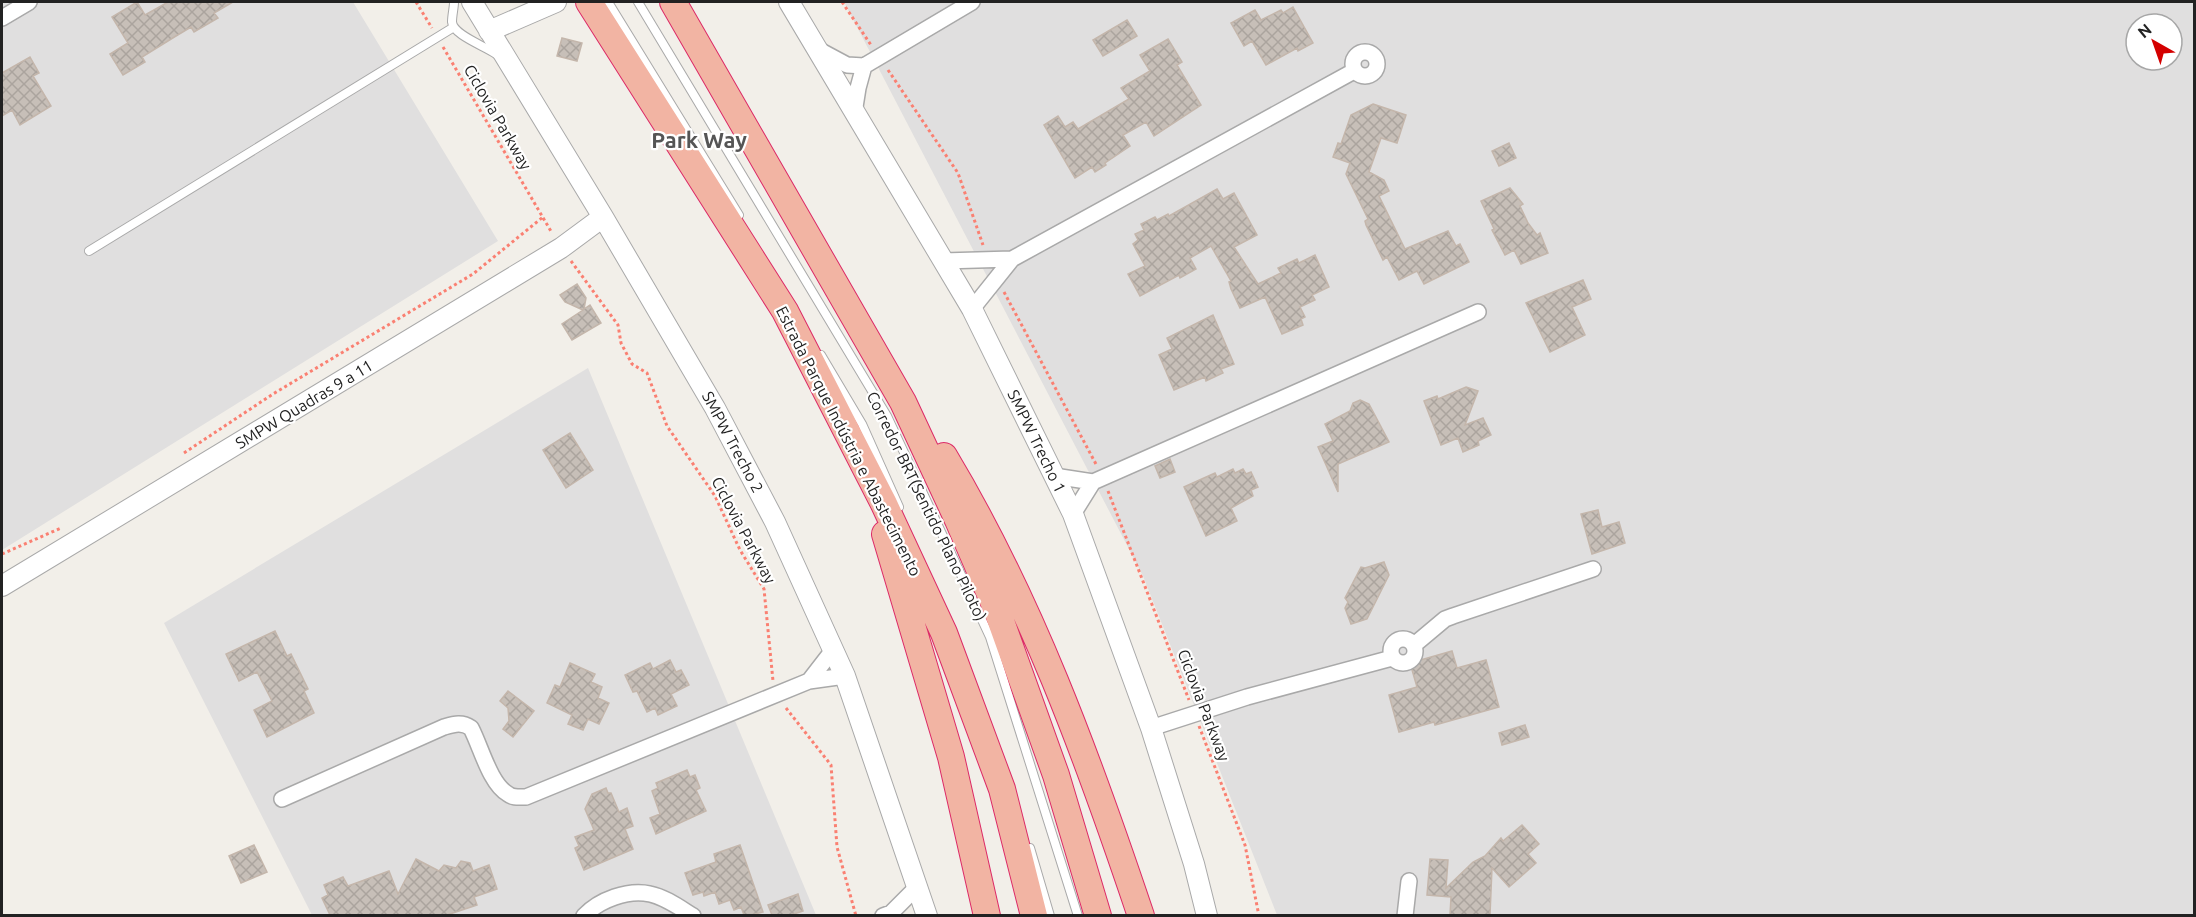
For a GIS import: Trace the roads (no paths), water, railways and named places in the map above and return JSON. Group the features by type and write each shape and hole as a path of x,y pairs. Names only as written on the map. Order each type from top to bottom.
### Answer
{"highway":[{"name":"Estrada Parque Indústria e Abastecimento","path":"589,2 785,310 892,507 944,633 1002,789 1034,915"},
{"path":"673,2 903,402 958,520 997,610 1056,775 1098,915"},
{"path":"903,402 937,444 968,496 995,550 1062,696 1103,803 1141,915"},
{"path":"892,507 885,538 951,757 987,915"}],"street":[{"path":"2,18 29,2"},
{"name":"SMPW Trecho 2","path":"472,2 603,217 715,408 775,522 845,676 927,915"},
{"path":"489,31 556,2"},
{"name":"SMPW Trecho 1","path":"789,2 972,309 1073,514 1150,728 1194,864 1207,915"},
{"path":"816,48 848,65 864,66 972,2"},
{"path":"854,113 864,66"},
{"path":"972,309 1012,259 1354,71"},
{"name":"SMPW Quadras 9 a 11","path":"2,586 561,248 603,217"},
{"path":"943,261 1012,259"},
{"path":"1054,476 1098,479 1478,312"},
{"path":"1073,514 1098,479"},
{"path":"1150,728 1247,697 1392,658 1391,648 1397,641 1406,639 1414,645 1445,619 1593,569"},
{"path":"809,681 833,650"},
{"path":"282,799 457,723 471,728 499,787 516,798 526,797 809,681 845,676"},
{"path":"1405,915 1409,881"},
{"path":"893,915 917,887"},
{"path":"584,915 605,900 630,894 647,893 693,915"}],"lane":[{"path":"454,2 452,21 458,33 481,44 510,65"},
{"path":"608,2 744,224"},
{"name":"Corredor BRT(Sentido Plano Piloto)","path":"638,2 887,416 990,637 1078,915"},
{"path":"89,251 454,27"},
{"path":"815,344 862,424 892,507"},
{"path":"932,585 1010,786"},
{"path":"1027,839 1050,915"}],"district":[{"name":"Park Way","path":"699,140"}]}
